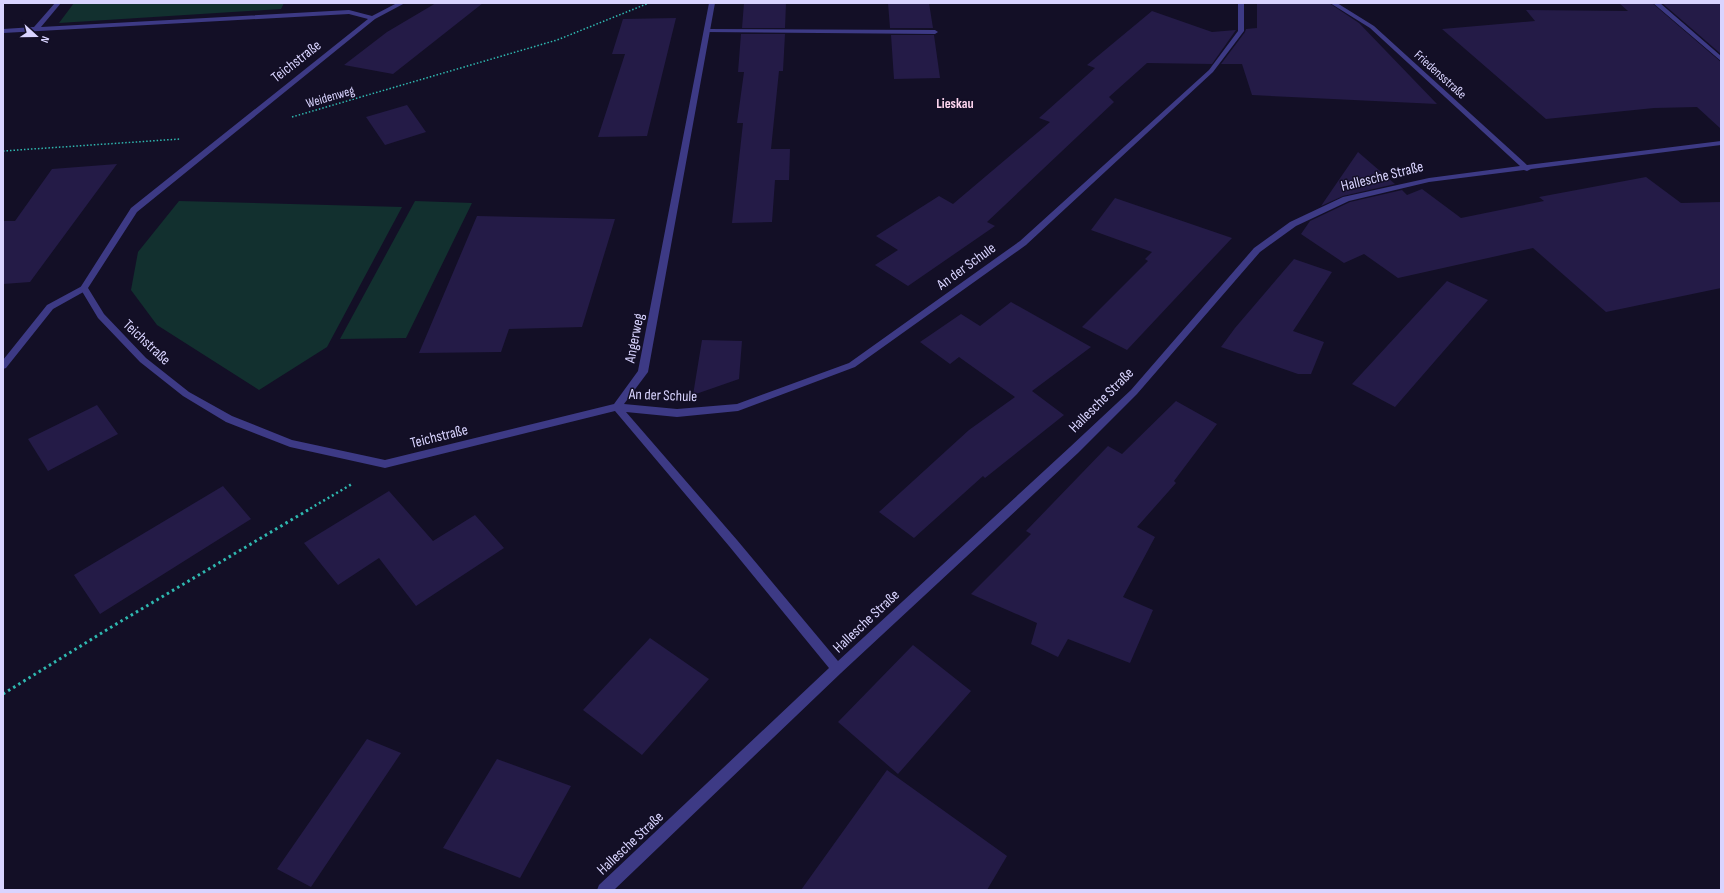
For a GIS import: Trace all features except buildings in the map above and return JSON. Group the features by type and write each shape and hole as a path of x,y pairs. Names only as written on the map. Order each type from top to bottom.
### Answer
{"street":[{"path":"37,28 58,3"},
{"name":"Teichstraße","path":"402,3 373,18 134,210 84,288 101,316 138,355 186,394 229,419 290,443 385,464 618,407"},
{"name":"Angerweg","path":"618,407 643,372 712,3"},
{"name":"An der Schule","path":"618,407 677,413 738,407 852,365 1023,243 1211,71 1241,31 1241,3"},
{"name":"Friedensstraße","path":"1333,3 1372,27 1527,169"},
{"path":"1656,3 1721,59"},
{"path":"3,30 349,12 373,18"},
{"path":"707,31 935,32"},
{"name":"Hallesche Straße","path":"604,890 837,669 1074,450 1134,392 1257,250 1293,224 1346,199 1429,180 1721,144"},
{"path":"3,366 50,307 84,288"},
{"path":"618,407 837,669"}],"path":[{"name":"Weidenweg","path":"286,118 557,40 650,3"},
{"path":"3,151 225,136"},
{"path":"3,694 113,626 385,464"}],"green space":[{"path":"74,3 284,3 281,9 59,23"},
{"path":"179,201 402,207 327,347 259,390 157,325 131,290 138,252"},
{"path":"415,201 472,203 406,338 340,339"}],"district":[{"name":"Lieskau","path":"955,103"}]}
